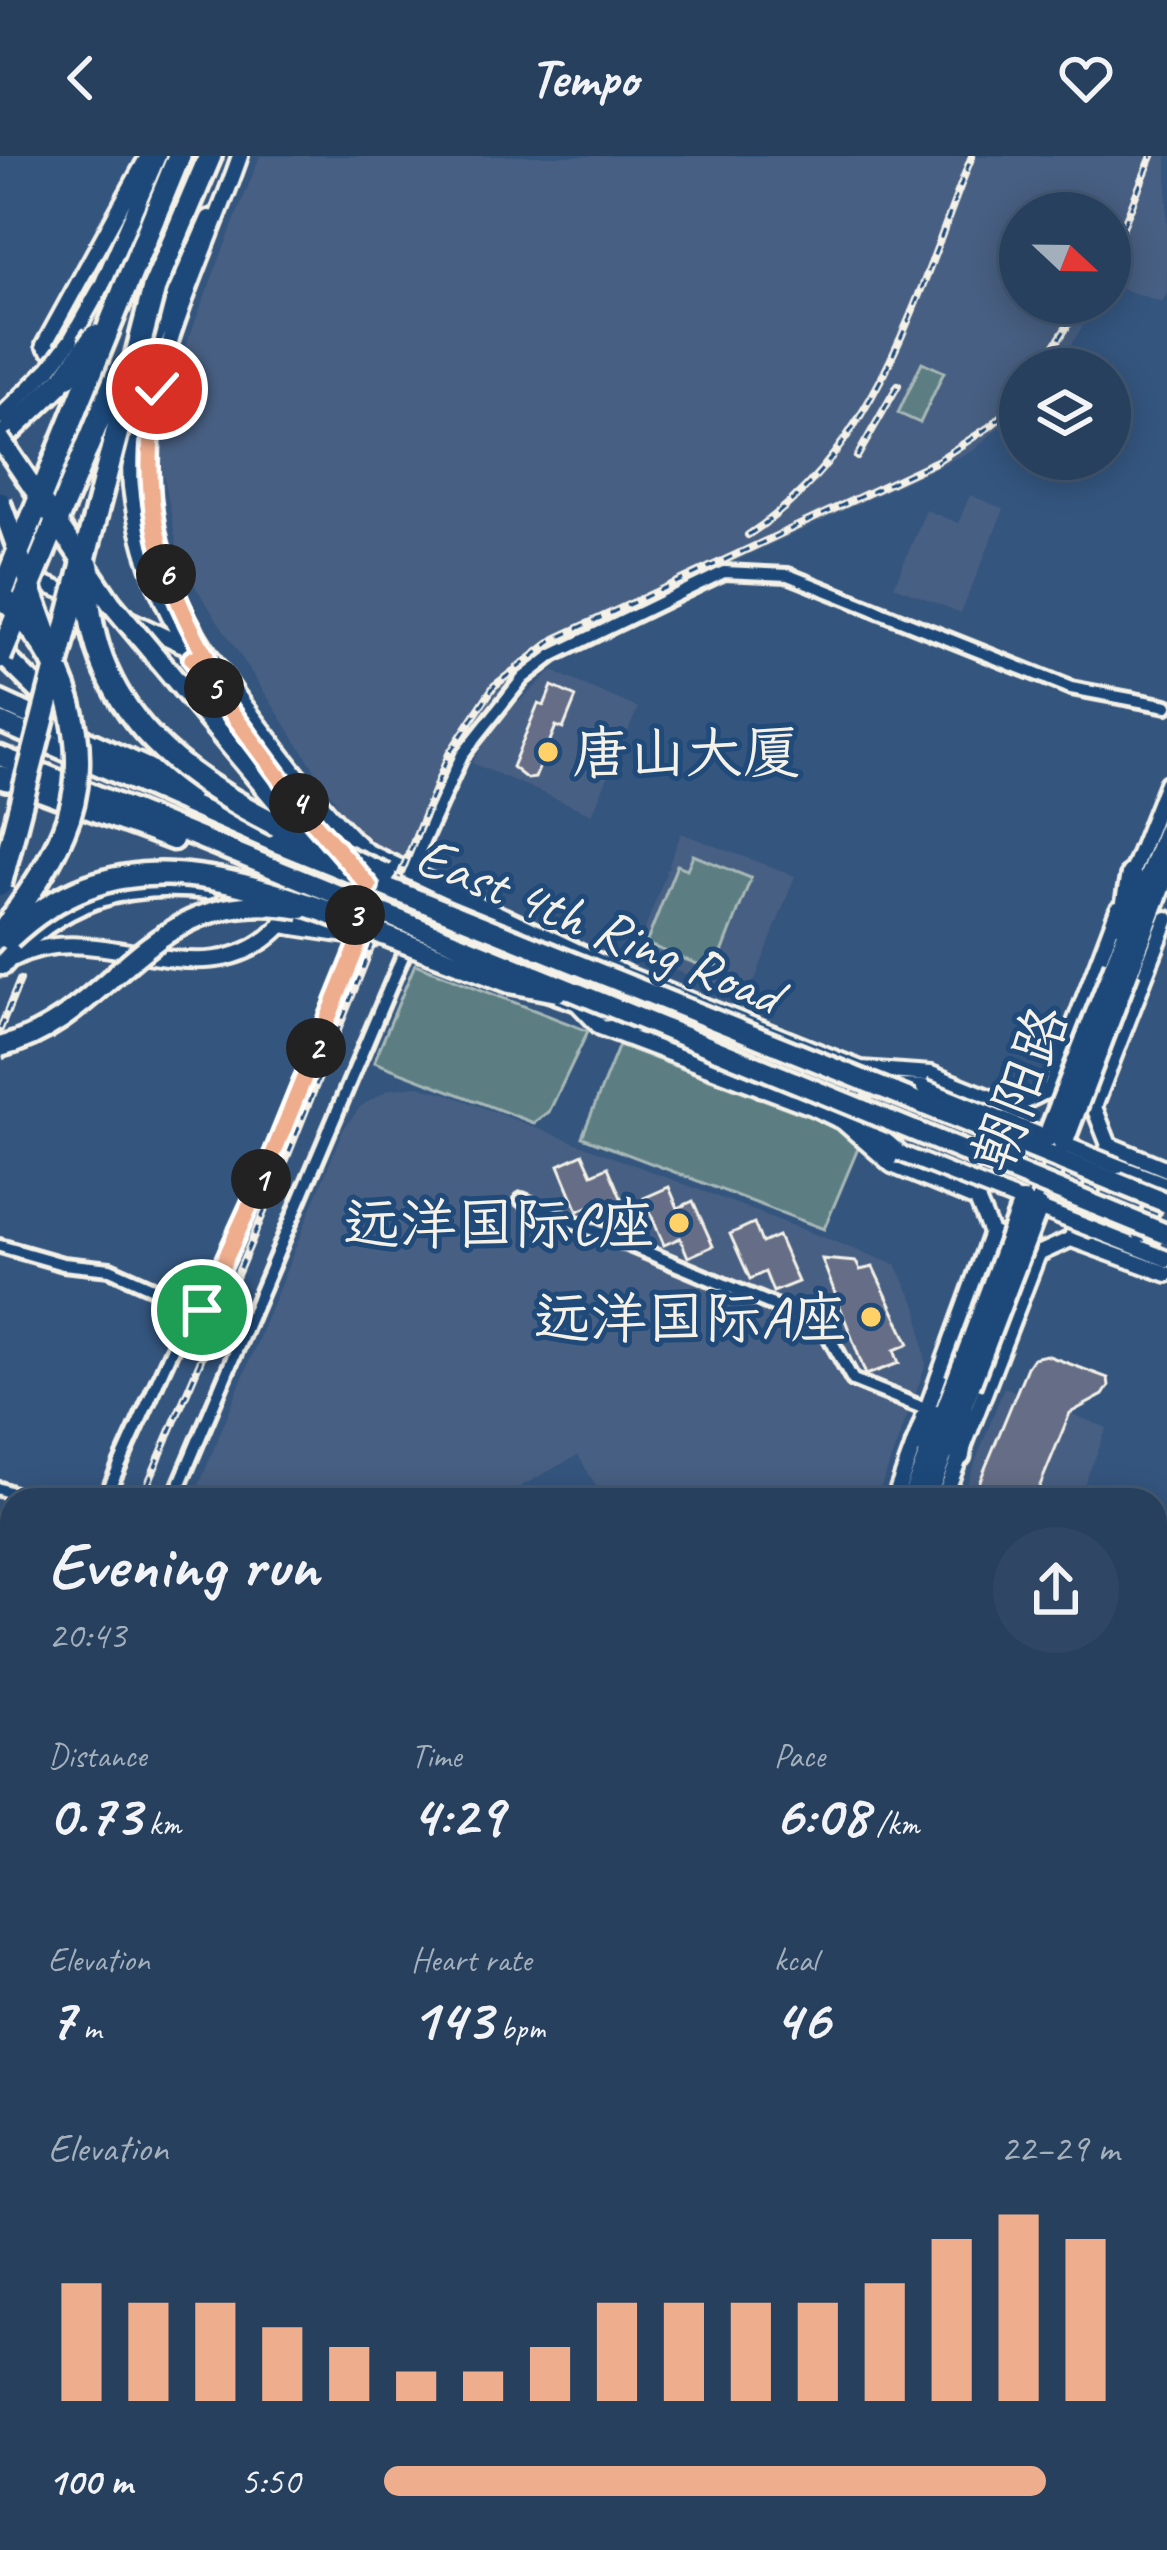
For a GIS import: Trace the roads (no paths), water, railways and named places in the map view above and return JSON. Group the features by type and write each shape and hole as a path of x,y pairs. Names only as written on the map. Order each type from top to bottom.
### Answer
{"highway":[{"path":"64,682 38,635 0,596 124,290 170,159"},
{"path":"127,762 60,710 0,654 206,166"},
{"path":"0,885 154,288"},
{"path":"124,290 0,439 112,603 280,806 340,854"},
{"path":"0,501 64,682 77,741 76,787 65,828 44,871 0,935"},
{"path":"95,506 87,572 94,639 114,686 139,726 173,762 270,824 607,975"},
{"path":"0,701 149,769 247,830"},
{"name":"East 4th Ring Road","path":"0,722 277,843 607,975 1166,1185"},
{"name":"East 4th Ring Road","path":"0,756 1167,1234"},
{"path":"2,777 248,867 275,869"},
{"name":"朝阳路","path":"963,1383 1122,967 1167,830"},
{"name":"朝阳路","path":"1122,967 1167,869"},
{"path":"1,960 36,912 70,892 125,876 164,872 249,884 510,982 598,1000"},
{"path":"1122,967 1131,874"},
{"path":"1,960 61,911 103,895 175,886 283,915"},
{"path":"1122,967 1167,909"},
{"path":"0,1047 41,1030 158,936 222,911 353,924"},
{"path":"916,1445 963,1383"},
{"path":"960,1456 963,1383"},
{"path":"916,1488 963,1383"},
{"path":"929,1488 963,1383"}],"main road":[{"path":"310,818 369,886 857,1087 924,1088"},
{"path":"369,886 354,906 353,924 457,956 849,1108 898,1153"},
{"path":"457,956 467,928"},
{"path":"608,1029 640,1024"},
{"path":"743,1066 762,1088 790,1084"}],"street":[{"path":"148,156 44,345 67,366 99,383 130,391 157,389"},
{"path":"181,644 144,559 130,484 134,404 143,368 238,156"},
{"path":"1,960 56,946 196,963 241,956 283,915 312,872 315,850 310,818 199,657 152,515 147,448 157,389 238,156"},
{"path":"0,417 58,373 71,340 170,159"},
{"path":"0,566 106,608 199,657 331,819 366,851 627,975 861,1069 931,1074 1013,1107"},
{"path":"410,872 462,755 523,678 553,655 724,572 788,575 1071,688 1167,706"},
{"path":"199,657 227,650"},
{"path":"899,1488 991,1234 977,1200 1013,1107 1050,1089 1167,783"},
{"path":"283,915 313,933 353,924 433,962 477,964"},
{"path":"1166,1185 1109,1145 1094,1107 1167,919"},
{"path":"0,1246 63,1264 110,1269 202,1310 272,1157 353,924"},
{"path":"178,1488 405,951"},
{"path":"578,1004 608,1029 843,1122 892,1165 977,1200"},
{"path":"924,1088 1166,1185"},
{"path":"1050,1089 1094,1107"},
{"path":"948,1488 1038,1254 1071,1239 1109,1145"},
{"path":"898,1153 1167,1259"},
{"path":"1136,1247 1166,1185"},
{"path":"522,1200 823,1326 853,1380 928,1409"},
{"path":"991,1234 1038,1254"},
{"path":"1071,1239 1167,1274"},
{"path":"109,1488 192,1305"}],"railway":[{"path":"748,535 793,500 862,414 911,314 972,156"},
{"path":"1131,207 1152,156"},
{"path":"1053,348 1069,324"},
{"path":"857,457 898,385"},
{"path":"146,1488 281,1172 449,754 494,686 555,639 937,461 999,419"},
{"path":"0,1029 20,980"}],"place":[{"name":"唐山大厦","path":"548,752"},
{"name":"远洋国际C座","path":"679,1223"},
{"name":"远洋国际A座","path":"871,1317"}]}
